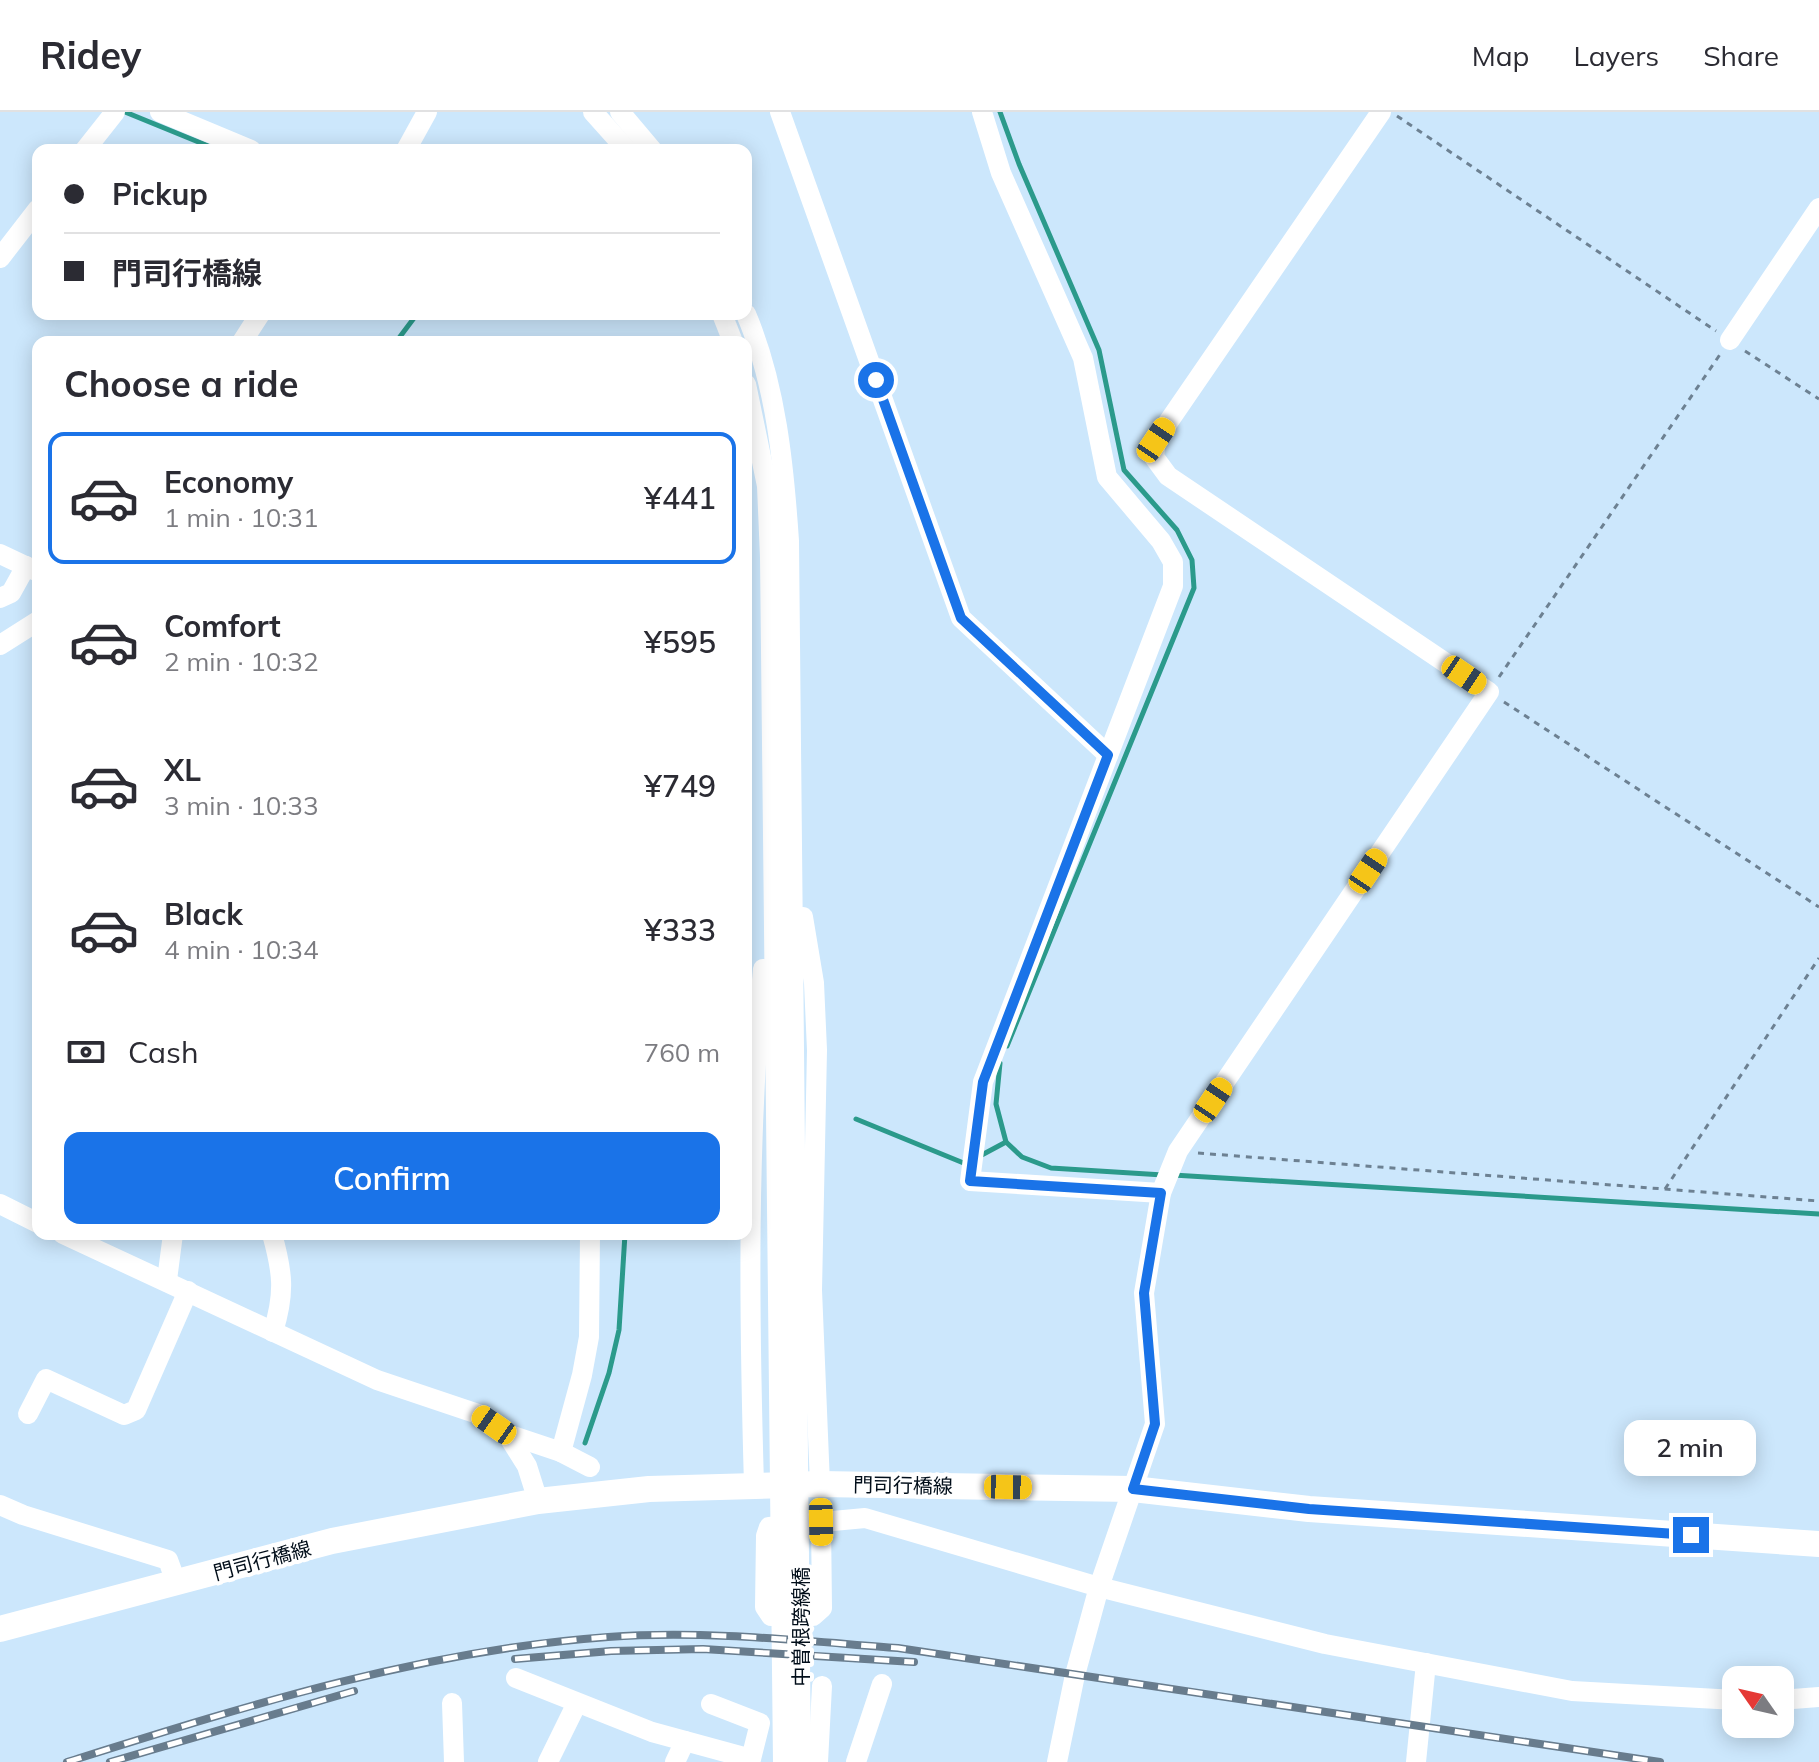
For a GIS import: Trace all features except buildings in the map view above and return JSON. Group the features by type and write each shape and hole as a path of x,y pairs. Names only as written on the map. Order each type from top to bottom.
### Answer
{"main road":[{"name":"門司行橋線","path":"0,1629 332,1541 538,1501 649,1489 820,1484 1133,1489 1309,1509 1819,1544"}],"street":[{"path":"160,112 237,144"},
{"path":"409,144 427,112"},
{"path":"593,112 622,144"},
{"path":"620,112 647,144"},
{"path":"780,112 961,618 1108,755"},
{"path":"982,112 1001,173 1083,358 1107,477 1161,541 1173,562 1173,586 983,1082 970,1181 1163,1190"},
{"path":"1057,1762 1075,1675 1099,1587 1155,1424 1144,1293 1163,1190 1176,1158 1489,692 1168,476 1154,457 1156,440 1381,112"},
{"path":"90,144 113,115"},
{"path":"1730,340 1819,208"},
{"path":"3,248 32,216"},
{"path":"749,320 773,405 784,477 789,541 783,852 788,1444"},
{"path":"752,413 767,486 783,852 752,1113"},
{"path":"0,554 32,568 11,593 0,598"},
{"path":"0,645 32,625"},
{"path":"783,852 814,983 817,1050 812,1290 820,1484"},
{"path":"0,1204 32,1216"},
{"path":"77,1240 377,1380 481,1415 507,1434 561,1452 590,1467"},
{"path":"167,1280 172,1240"},
{"path":"273,1332 281,1304 282,1270 274,1240"},
{"path":"561,1452 589,1337 590,1240"},
{"path":"750,1240 754,1485"},
{"path":"28,1414 46,1379 124,1415 136,1410 188,1291"},
{"path":"507,1434 527,1466 538,1501"},
{"name":"中曽根跨線橋","path":"783,1762 788,1444"},
{"name":"中曽根跨線橋","path":"788,1444 801,1762"},
{"path":"0,1505 168,1560 176,1582"},
{"path":"821,1522 822,1608 813,1616 771,1616 765,1607 766,1536 769,1527 821,1522 865,1518 1099,1587 1325,1644 1572,1691 1722,1699"},
{"path":"1416,1762 1426,1663"},
{"path":"516,1678 652,1732 754,1761 760,1723 711,1704"},
{"path":"856,1762 882,1684"},
{"path":"818,1762 822,1686"},
{"path":"1794,1699 1819,1697"},
{"path":"452,1703 454,1762"},
{"path":"548,1762 577,1703"},
{"path":"675,1762 685,1741"}],"path":[{"path":"1391,112 1819,399"},
{"path":"1730,340 1489,692 1819,907"},
{"path":"1665,1189 1819,958"},
{"path":"1176,1158 1819,1201"}],"waterway":[{"path":"125,112 203,144"},
{"path":"1000,112 1019,164 1099,350 1124,470 1177,530 1192,560 1194,588 1007,1046"},
{"path":"400,336 412,320"},
{"path":"1000,1063 996,1104 1006,1142 1022,1157 1051,1168 1163,1175"},
{"path":"856,1119 966,1164"},
{"path":"978,1157 1006,1142"},
{"path":"1173,1175 1819,1214"},
{"path":"585,1443 609,1373 619,1330 625,1240"}],"railway":[{"path":"67,1762 266,1702 401,1668 539,1644 644,1635 753,1637 898,1648 1660,1762"},
{"path":"515,1659 611,1651 703,1649 914,1662"},
{"path":"110,1762 354,1691"}],"route":[{"path":"876,380 961,618 1108,755 983,1082 970,1181 1161,1193 1144,1293 1155,1424 1133,1489 1309,1509 1691,1535"}]}
